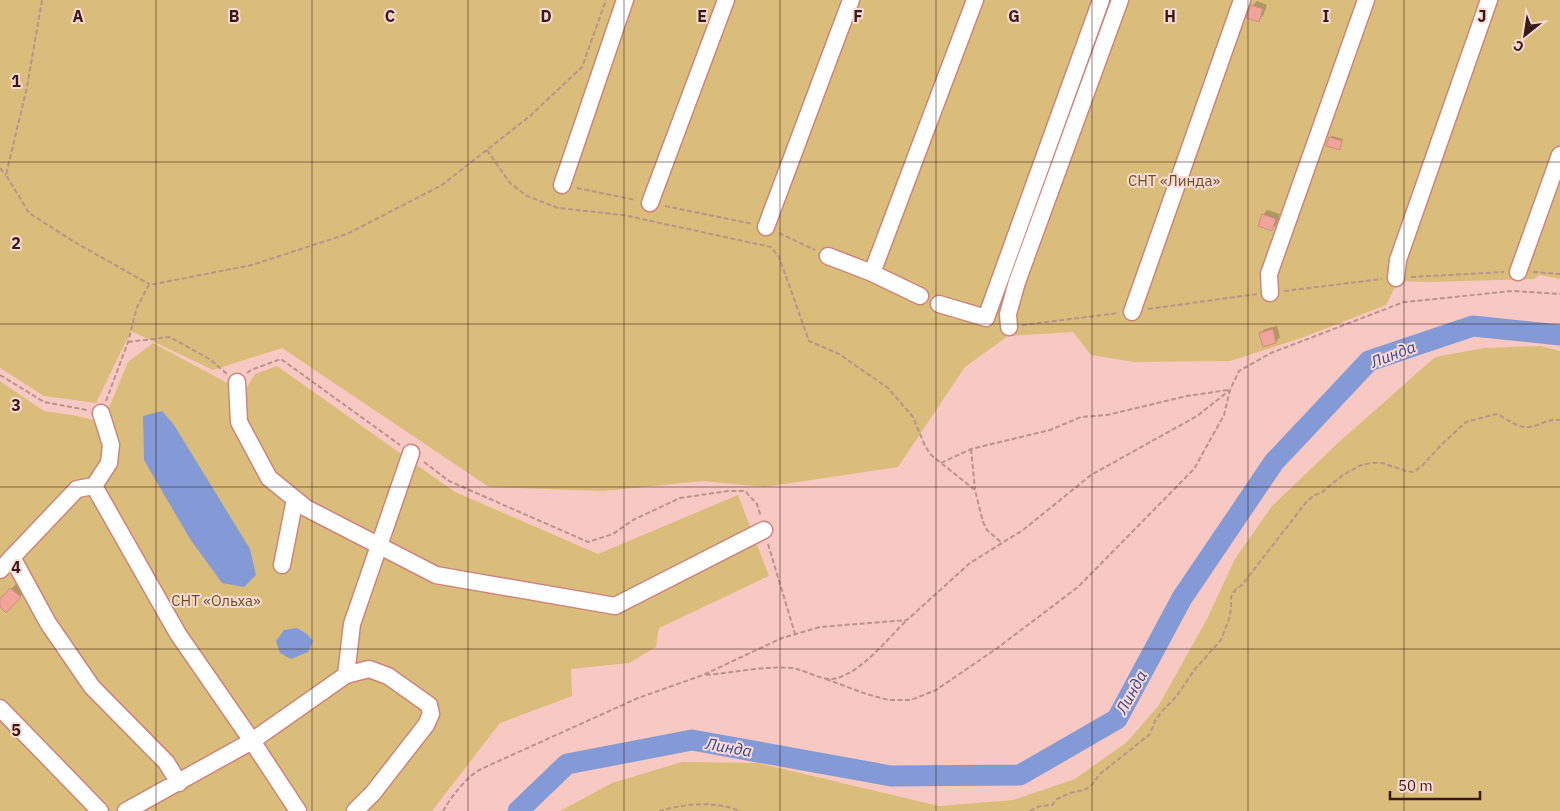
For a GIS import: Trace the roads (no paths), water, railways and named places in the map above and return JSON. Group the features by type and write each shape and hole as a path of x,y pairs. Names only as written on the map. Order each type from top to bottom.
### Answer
{"lane":[{"path":"562,185 625,0"},
{"path":"650,203 726,0"},
{"path":"766,227 851,0"},
{"path":"872,273 975,0"},
{"path":"939,304 986,318 1101,0"},
{"path":"1009,327 1008,314 1017,282 1120,0"},
{"path":"1132,312 1242,0"},
{"path":"1270,293 1269,274 1366,0"},
{"path":"1396,278 1398,260 1489,0"},
{"path":"1518,272 1560,156"},
{"path":"828,256 872,273 920,296"},
{"path":"237,382 239,422 269,478 306,508 436,575 615,606 764,530"},
{"path":"0,570 77,489 94,486 109,463 111,445 101,413"},
{"path":"346,675 352,624 411,453"},
{"path":"94,486 178,634 298,811"},
{"path":"282,565 295,499"},
{"path":"12,557 48,623 92,687 166,762 179,782"},
{"path":"126,811 252,741 346,675 369,669 388,676 429,705 432,714 426,725 373,793 355,811"},
{"path":"0,708 100,811"}],"water":[{"path":"162,411 174,425 250,549 256,575 244,587 222,583 190,539 144,460 143,416"},
{"path":"297,628 307,634 313,641 308,652 291,659 280,653 276,641 284,630"}],"waterway":[{"name":"Линда","path":"518,811 567,764 692,740 891,776 1020,775 1117,719 1182,598 1274,462 1369,361 1473,326 1560,335"}],"park label":[{"name":"СНТ «Линда»","path":"1174,181"},
{"name":"СНТ «Ольха»","path":"216,601"}]}
